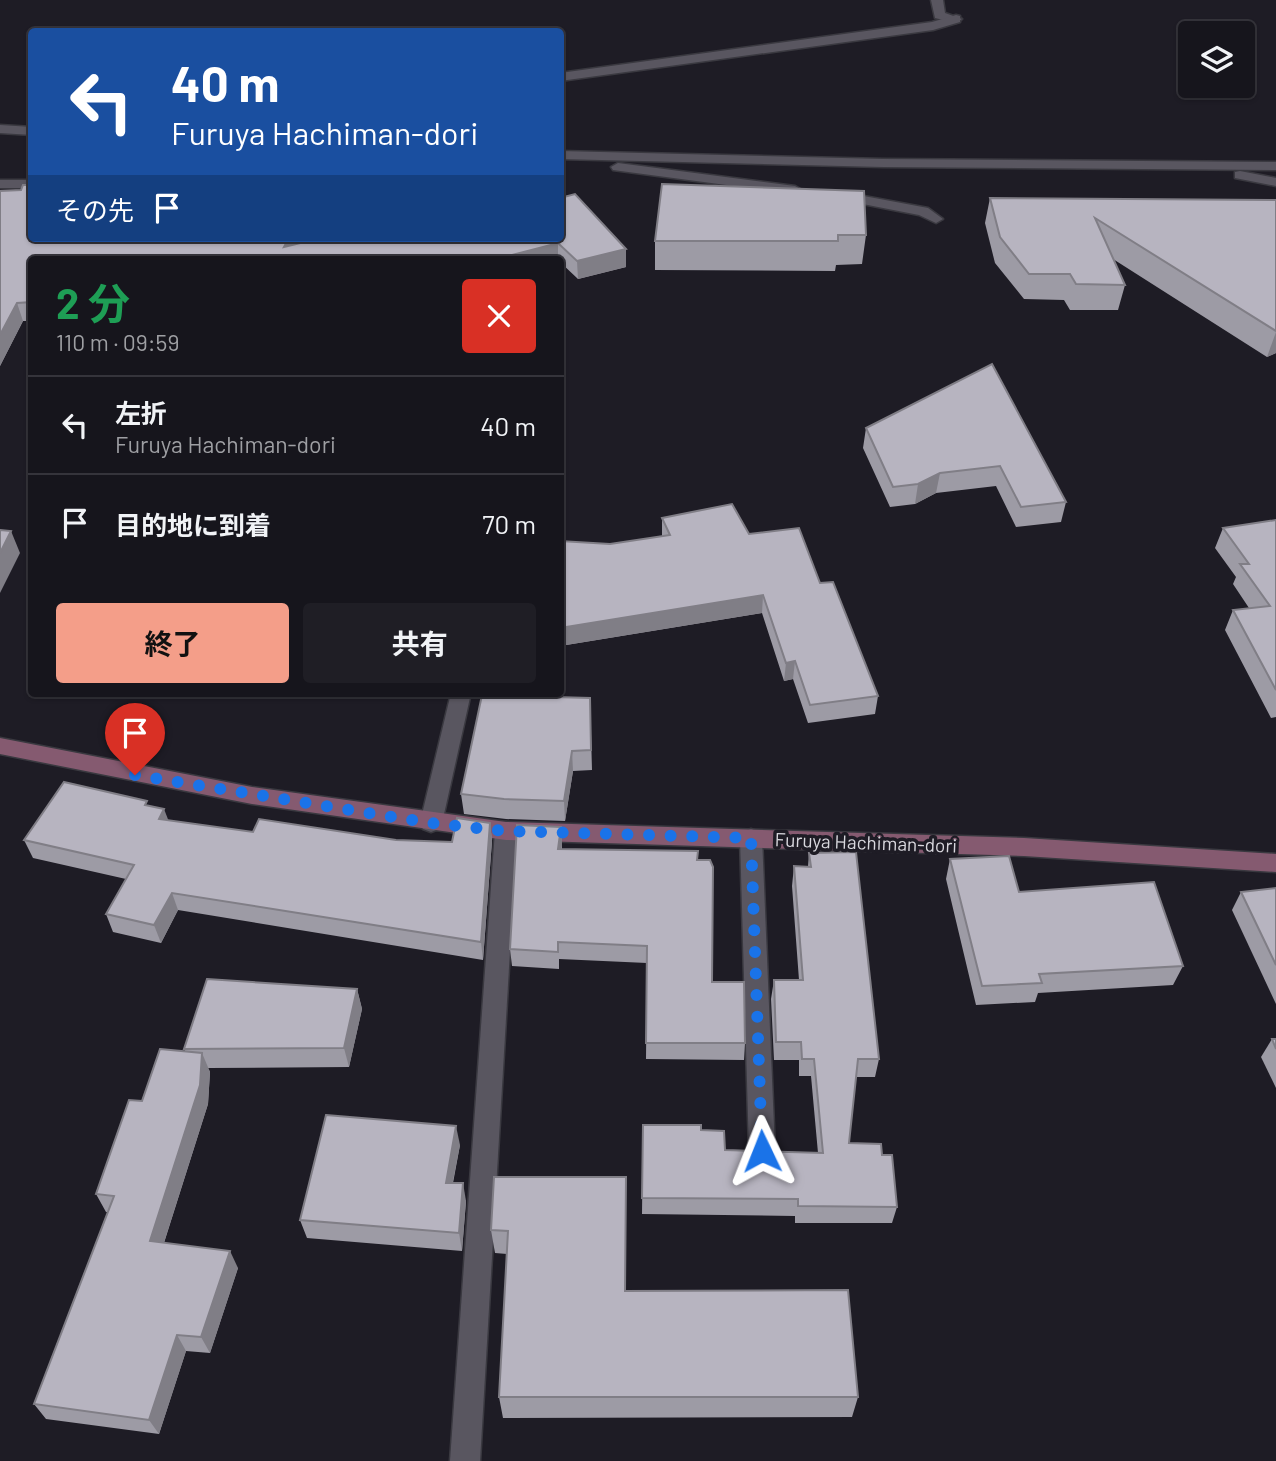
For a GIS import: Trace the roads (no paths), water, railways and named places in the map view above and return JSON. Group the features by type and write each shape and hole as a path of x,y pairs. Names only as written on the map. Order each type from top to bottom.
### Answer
{"street":[{"path":"564,76 933,26 956,19 939,15 937,0"},
{"path":"0,129 28,131"},
{"path":"564,155 883,163 1276,166"},
{"path":"586,155 593,163 818,193 923,211 936,219"},
{"path":"1212,166 1232,174 1276,182"},
{"path":"0,184 28,184"},
{"path":"430,823 460,697"},
{"name":"Furuya Hachiman-dori","path":"0,746 135,775 430,823 506,831 1024,847 1276,863"},
{"path":"465,1461 506,831"},
{"path":"751,838 762,1151"}]}
